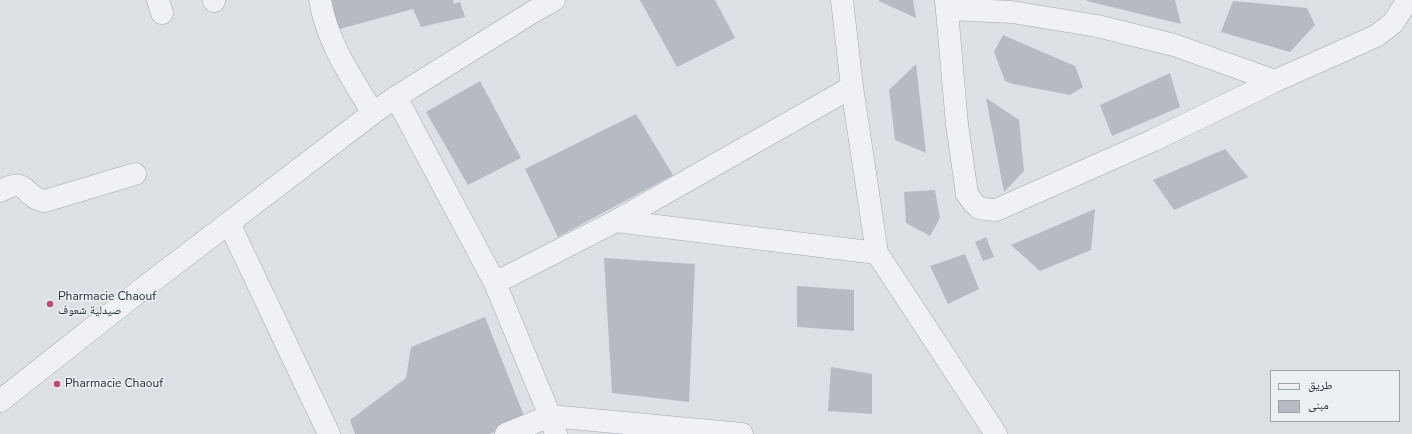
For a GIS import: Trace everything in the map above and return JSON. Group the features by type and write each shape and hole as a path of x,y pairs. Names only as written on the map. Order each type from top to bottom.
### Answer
{"street":[{"path":"320,0 333,45 341,61 373,113"},
{"path":"0,401 146,286 373,113 396,97 554,0"},
{"path":"842,0 852,87 877,253 996,434"},
{"path":"1275,81 1174,45 1097,26 1012,12 947,5 957,124 966,194 972,203 980,210 996,210 1154,140 1275,81 1376,36 1393,23 1408,0"},
{"path":"495,283 616,221 852,87"},
{"path":"396,97 495,283 553,425"},
{"path":"0,191 16,184 21,186 36,199 45,201 134,174"},
{"path":"616,221 877,253"},
{"path":"229,223 329,434"},
{"path":"506,434 553,425 742,434"}],"building":[{"path":"330,0 453,0 454,4 460,2 465,17 421,27 413,9 332,31"},
{"path":"640,0 715,0 735,38 677,67"},
{"path":"913,0 916,18 879,1"},
{"path":"1175,0 1181,24 1087,1"},
{"path":"1233,1 1307,8 1315,25 1290,52 1221,32"},
{"path":"1003,35 1075,66 1083,87 1070,95 1013,84 1005,81 994,52"},
{"path":"916,64 926,153 895,140 889,90"},
{"path":"1170,73 1180,107 1112,136 1100,105"},
{"path":"480,81 521,158 468,185 426,112"},
{"path":"986,98 1019,120 1024,171 1004,192"},
{"path":"636,114 673,175 558,237 525,169"},
{"path":"1225,149 1248,177 1174,210 1153,180"},
{"path":"935,190 940,218 930,236 906,223 904,192"},
{"path":"1095,209 1091,250 1040,271 1011,245"},
{"path":"986,237 994,257 983,261 975,242"},
{"path":"965,254 979,289 948,304 930,266"},
{"path":"604,258 695,264 689,402 612,393"},
{"path":"797,286 854,290 854,331 797,327"},
{"path":"485,317 526,421 489,434 355,434 350,420 406,378 411,347"},
{"path":"831,367 872,374 872,414 828,411"}],"place":[{"name":"Pharmacie Chaouf صيدلية شعوف","path":"50,304"},
{"name":"Pharmacie Chaouf","path":"57,384"}]}
